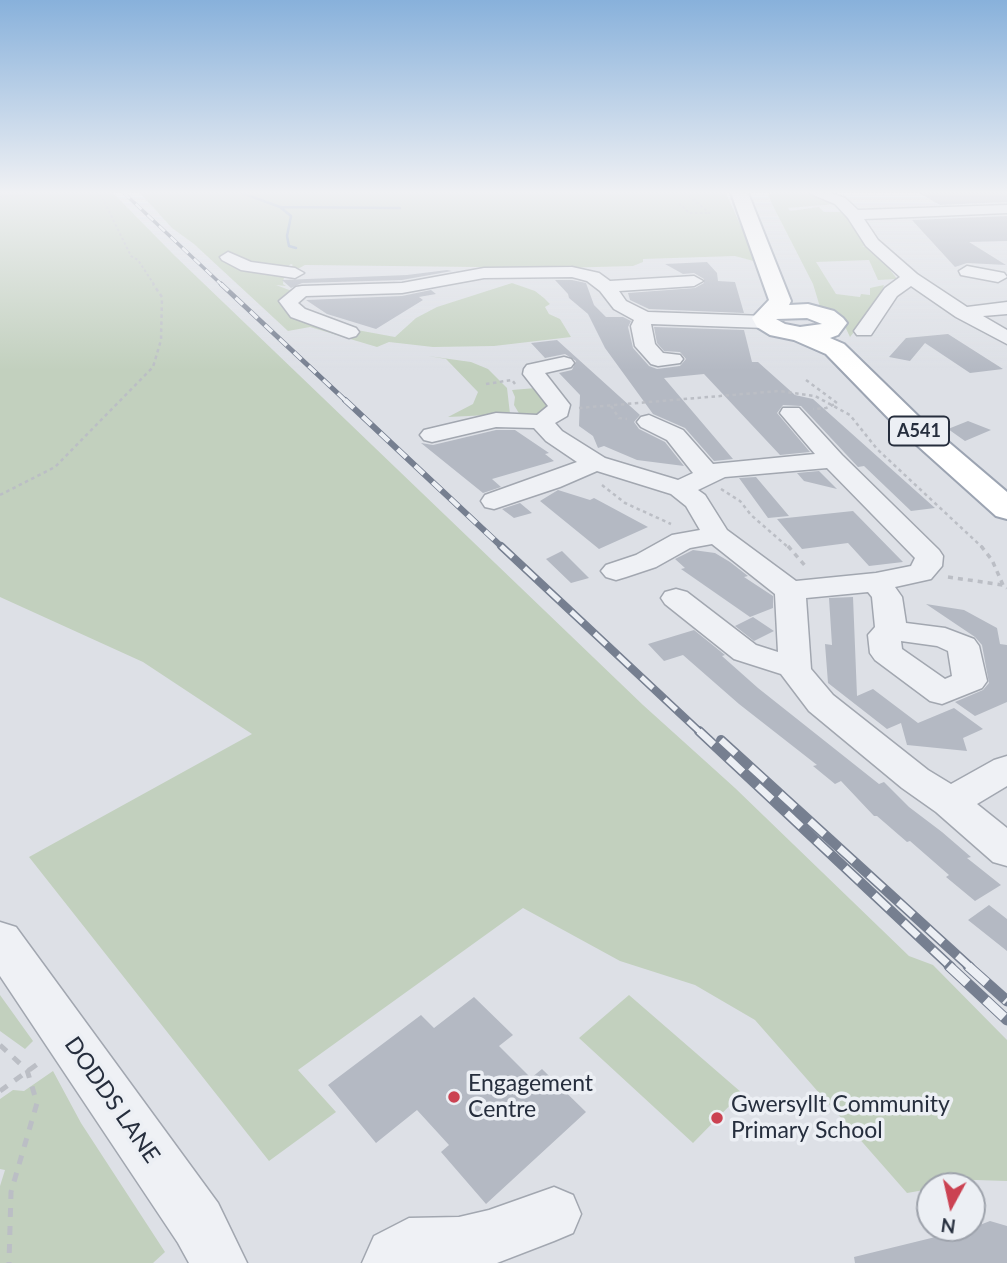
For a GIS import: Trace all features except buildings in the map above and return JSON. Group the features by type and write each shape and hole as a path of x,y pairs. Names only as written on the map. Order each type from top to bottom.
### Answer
{"main road":[{"path":"762,252 780,301 769,317"},
{"path":"798,289 798,302 808,311 832,320 835,324 832,340"},
{"path":"769,317 808,311"},
{"name":"A541","path":"769,317 778,330 832,340 909,423 1007,509"}],"street":[{"path":"882,252 911,278 963,313 1007,338"},
{"path":"228,257 247,265 296,272 289,277 289,283 302,291"},
{"path":"967,271 1004,281"},
{"path":"345,327 298,313 288,301 302,291 391,289 484,273 581,273 593,277 606,287 620,305 644,318 769,317"},
{"path":"864,331 891,292 911,278"},
{"path":"606,287 686,279"},
{"path":"963,313 1007,308"},
{"path":"644,318 640,326 645,346 658,360 673,359"},
{"path":"432,435 478,423 529,421 559,411 542,365"},
{"path":"649,422 675,435 699,466 696,501 717,535 804,590 876,582 921,573 928,566 929,556 791,414"},
{"path":"529,421 554,436 587,467"},
{"path":"494,501 587,467 698,480 720,470 780,457 829,454"},
{"path":"616,571 646,561 667,547 687,540 717,535"},
{"path":"876,582 887,597 891,630"},
{"path":"795,668 804,590"},
{"path":"676,598 745,652 795,668 821,704 915,779 950,802 1007,851"},
{"path":"950,802 1007,769"},
{"name":"DODDS LANE","path":"0,940 198,1223 219,1263"},
{"path":"390,1263 394,1256 409,1247 459,1245 489,1238 554,1214"}],"path":[{"path":"0,495 55,467 153,367 161,340 162,297 138,260 129,252"},
{"path":"486,384 512,380 516,385 542,365"},
{"path":"791,414 826,408 837,403 806,380"},
{"path":"587,467 625,503 675,526 687,540"},
{"path":"698,480 740,500 751,515 785,543 804,564 804,590"},
{"path":"921,573 1003,585 1007,589"},
{"path":"0,1045 27,1070 37,1103 11,1192 9,1263"},
{"path":"0,1091 27,1070"}],"green space":[{"path":"0,252 171,252 909,956 933,965 1007,1040 1007,1181 986,1180 986,1172 916,1172 916,1191 907,1193 755,1020 695,985 620,961 523,908 298,1070 336,1112 269,1161 29,857 252,734 143,662 0,597"},
{"path":"203,252 752,252 757,262 735,256 643,259 643,262 633,266 560,268 305,265 296,270 286,270 293,265 291,264 283,270 288,274 284,277 283,284 286,286 276,285 292,291 283,304 357,330 395,337 416,318 437,307 512,283 535,291 544,298 550,304 545,307 549,314 560,319 571,337 494,346 433,347 389,342 377,347 310,327 288,331"},
{"path":"797,252 877,252 897,279 878,280 869,260 816,262 836,294 860,297 861,294 870,295 870,288 884,285 879,301 850,337 840,316 823,311 820,307 813,284"},
{"path":"428,356 471,362 488,369 507,388 510,414 448,417 473,404 478,392 446,359"},
{"path":"536,388 550,405 539,414 520,415 514,405 512,390"},
{"path":"0,995 33,1041 25,1049 0,1031"},
{"path":"629,995 742,1093 693,1143 579,1038"},
{"path":"53,1071 81,1123 165,1252 153,1263 0,1263 0,1186 5,1170 0,1169 0,1099 13,1090 24,1091"}],"railway":[{"path":"187,252 223,286"},
{"path":"221,284 346,401"},
{"path":"345,400 503,548"},
{"path":"501,546 701,733"},
{"path":"699,731 951,967"},
{"path":"721,740 970,967"},
{"path":"949,966 1007,1020"},
{"path":"968,966 1007,1001"}],"place":[{"name":"Engagement Centre","path":"454,1097"},
{"name":"Gwersyllt Community Primary School","path":"717,1118"}]}
